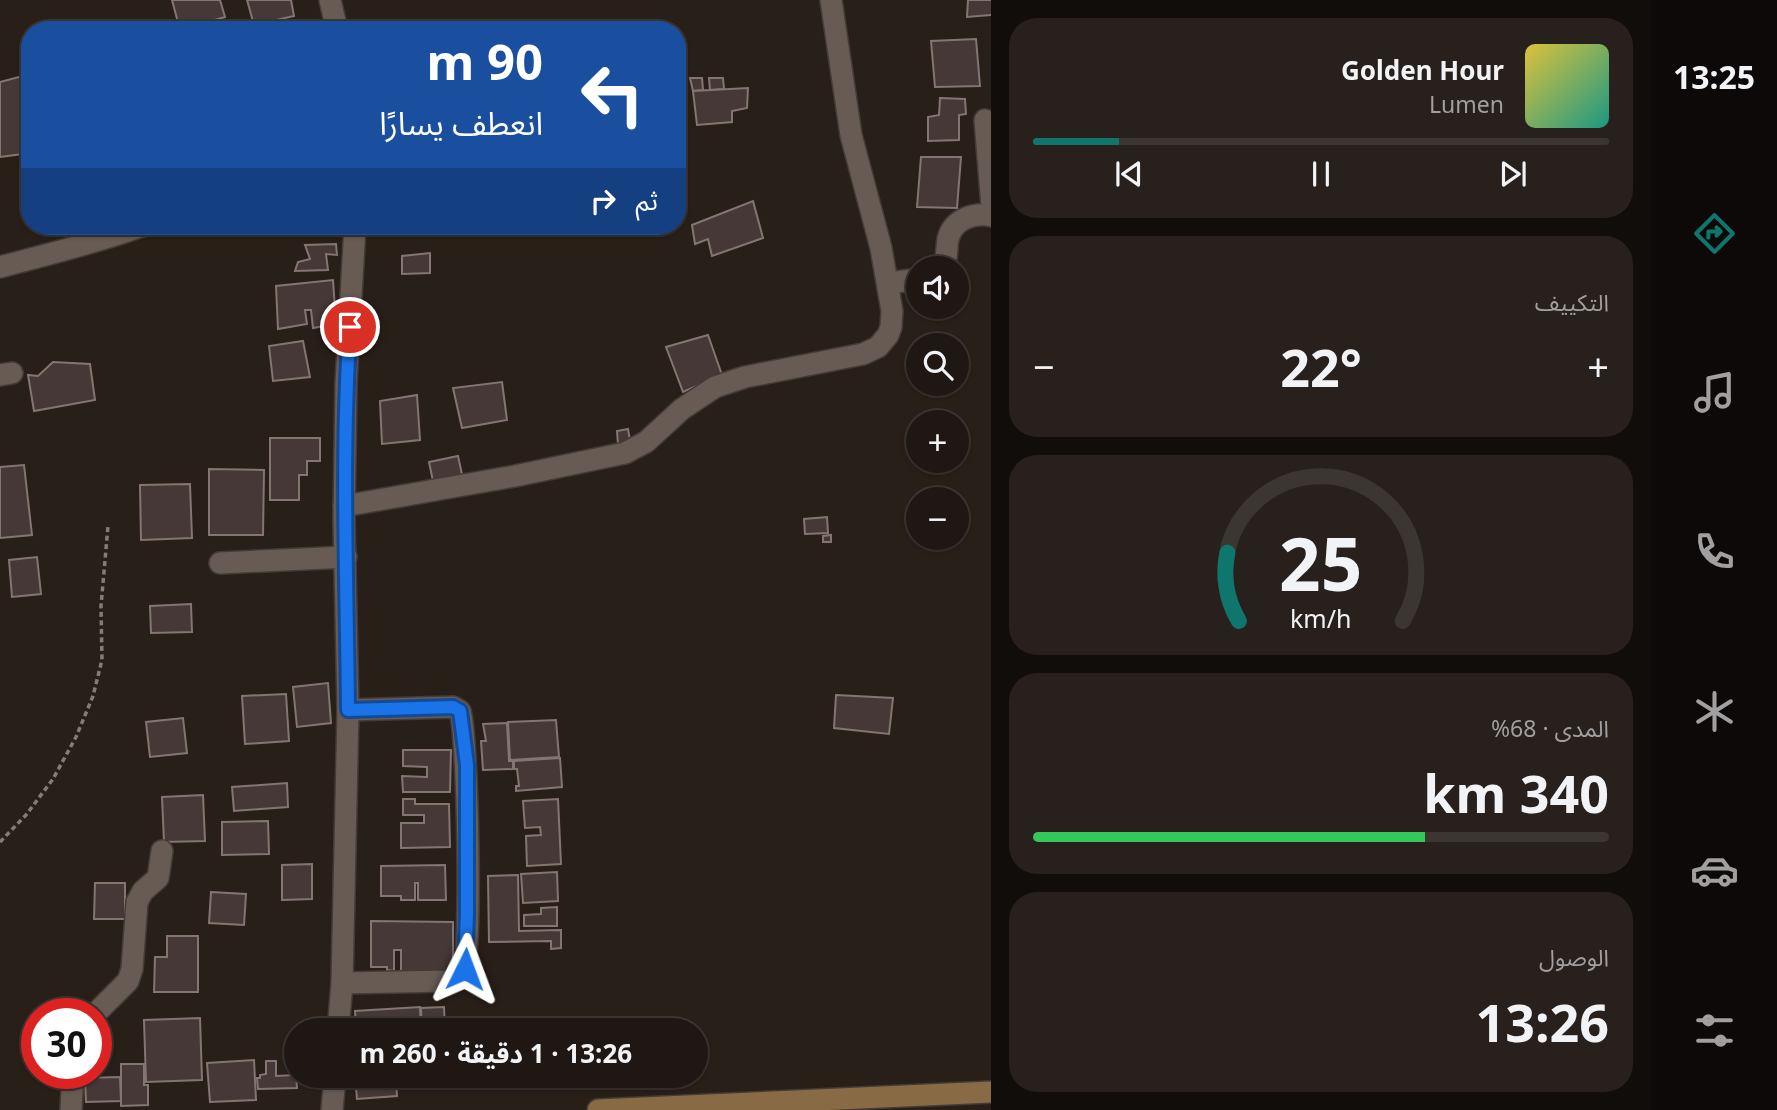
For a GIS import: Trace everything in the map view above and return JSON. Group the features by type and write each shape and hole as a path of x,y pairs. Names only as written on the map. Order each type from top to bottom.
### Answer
{"main road":[{"path":"598,1110 991,1092"}],"street":[{"path":"330,0 335,21"},
{"path":"344,506 515,476 625,453 646,442 682,409 722,384 863,354 878,347 891,327 889,283 851,135 831,0"},
{"path":"985,120 991,207"},
{"path":"947,256 948,240 955,227 968,217 991,216"},
{"path":"0,267 118,235"},
{"path":"339,1018 348,710 344,506 346,383 354,235"},
{"path":"889,283 906,281"},
{"path":"220,563 346,557"},
{"path":"342,983 450,981 465,969 467,914 467,765 460,711 453,707 348,710"},
{"path":"111,998 128,981 132,969 137,902 143,891 158,878 162,851"},
{"path":"332,1110 334,1088"},
{"path":"71,1110 72,1089"}],"path":[{"path":"0,842 26,815 53,779 76,737 93,696 102,660 101,606 108,526"}],"building":[{"path":"172,0 220,0 225,17 211,21 178,21"},
{"path":"247,0 291,0 294,16 272,21 253,21"},
{"path":"968,0 991,0 991,15 967,17"},
{"path":"976,39 980,86 935,87 931,41"},
{"path":"21,76 21,154 0,157 0,82"},
{"path":"690,78 702,78 703,90 693,91"},
{"path":"709,78 723,78 724,89 710,90"},
{"path":"748,88 747,108 732,111 732,122 697,125 693,91"},
{"path":"940,98 965,99 966,114 959,115 959,140 928,141 928,117 939,115"},
{"path":"921,157 961,157 957,208 917,207"},
{"path":"753,201 763,238 712,256 708,239 695,244 692,225"},
{"path":"336,244 337,255 326,254 328,270 295,271 298,262 310,259 305,245"},
{"path":"430,253 430,273 402,274 402,256"},
{"path":"333,280 336,324 313,328 311,310 305,310 307,324 278,329 276,286"},
{"path":"708,335 722,375 683,392 666,347"},
{"path":"303,341 310,377 273,381 269,346"},
{"path":"53,362 90,364 95,400 34,411 28,375 38,376"},
{"path":"502,382 507,420 462,428 453,388"},
{"path":"417,395 420,440 382,444 380,401"},
{"path":"628,429 633,457 619,459 617,431"},
{"path":"270,438 320,438 320,461 307,461 307,475 299,475 299,500 270,500"},
{"path":"458,456 463,479 434,486 429,462"},
{"path":"24,465 32,535 0,538 0,467"},
{"path":"209,469 264,470 263,535 209,535"},
{"path":"190,484 192,538 141,540 140,485"},
{"path":"827,517 828,533 805,534 804,519"},
{"path":"831,535 831,542 823,542 823,536"},
{"path":"37,557 41,594 12,597 9,560"},
{"path":"191,604 192,632 151,633 150,606"},
{"path":"328,683 331,723 297,727 293,687"},
{"path":"286,694 289,741 245,744 242,696"},
{"path":"836,695 893,698 889,734 834,728"},
{"path":"183,718 187,753 150,757 146,722"},
{"path":"556,720 559,757 510,760 508,722"},
{"path":"507,723 509,761 513,761 513,769 483,770 481,741 486,741 483,724"},
{"path":"403,750 451,750 450,792 403,792 402,776 427,777 427,767 403,766"},
{"path":"560,758 562,787 516,791 516,786 519,786 514,761"},
{"path":"287,783 288,807 234,811 232,787"},
{"path":"203,795 205,841 164,842 162,797"},
{"path":"403,799 415,799 415,804 449,804 450,847 401,848 401,823 424,823 424,815 403,815"},
{"path":"558,799 561,864 527,866 526,836 541,835 540,827 525,828 523,801"},
{"path":"268,821 269,854 222,855 222,822"},
{"path":"312,864 312,899 282,900 282,865"},
{"path":"445,865 446,900 418,900 418,883 415,883 415,900 401,900 401,896 381,896 381,866"},
{"path":"557,872 558,901 523,903 521,874"},
{"path":"518,875 519,931 561,930 561,948 551,949 551,941 489,942 488,876"},
{"path":"95,883 125,883 125,919 94,919"},
{"path":"211,892 246,894 244,925 209,923"},
{"path":"557,907 557,926 524,926 524,915 541,914 541,908"},
{"path":"371,921 453,922 453,982 432,971 401,971 401,950 394,950 394,971 387,970 387,967 371,967"},
{"path":"167,936 198,936 198,992 154,992 155,957 167,957"},
{"path":"420,1007 420,1018 355,1018 355,1011"},
{"path":"444,1007 444,1018 421,1018 421,1008"},
{"path":"200,1018 202,1080 146,1082 144,1020"},
{"path":"254,1060 256,1100 210,1102 207,1063"},
{"path":"266,1061 276,1061 276,1076 284,1076 284,1088 297,1088 258,1089 257,1078 266,1074"},
{"path":"121,1064 144,1064 148,1105 121,1106"},
{"path":"112,1077 120,1077 121,1101 86,1102 85,1089 112,1089"},
{"path":"356,1088 396,1088 397,1096 357,1099"}],"route":[{"path":"350,327 346,383 344,506 348,710 453,707 460,711 467,765 465,969"}]}
